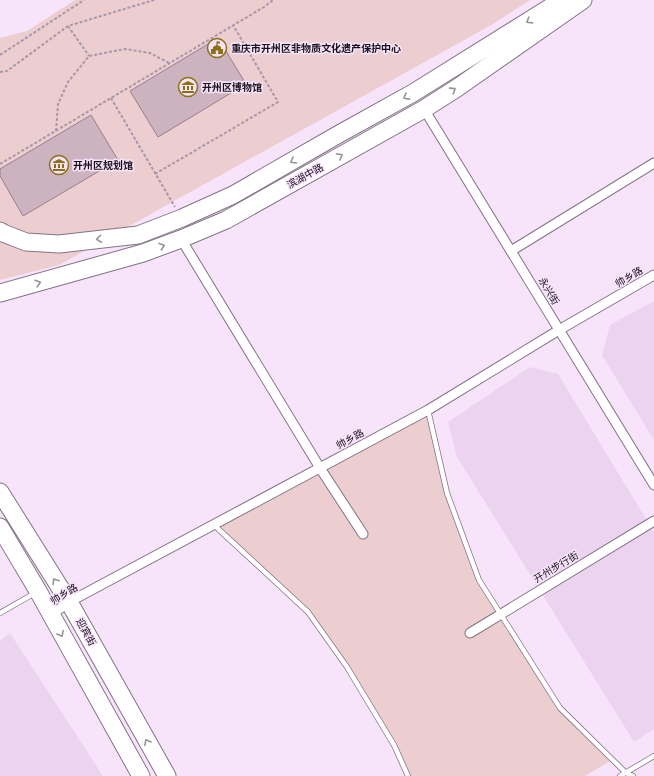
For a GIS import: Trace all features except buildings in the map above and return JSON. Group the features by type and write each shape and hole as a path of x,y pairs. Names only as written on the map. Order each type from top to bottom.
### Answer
{"highway":[{"name":"滨湖中路","path":"0,230 3,233 26,242 59,244 138,235 182,218 233,195 413,93 562,0"},
{"name":"滨湖中路","path":"0,293 143,253 226,220 424,109 457,88 582,0"},
{"name":"迎宾街","path":"0,492 69,602 166,776"},
{"path":"0,527 38,591 141,776"}],"street":[{"name":"永兴街","path":"424,109 654,485"},
{"path":"511,251 654,163"},
{"path":"181,239 320,468 363,534"},
{"name":"帅乡路","path":"51,615 69,602 428,410 559,330 654,275"},
{"name":"开州步行街","path":"470,633 654,521"}],"lane":[{"path":"428,410 447,493 479,580 560,708 626,773 633,776"},
{"path":"214,525 308,612 351,674 394,745 408,776"},
{"path":"0,613 38,591"},
{"path":"620,776 654,756"}],"path":[{"path":"0,55 84,0"},
{"path":"0,72 7,71 68,26 154,0"},
{"path":"0,164 264,7 273,0"},
{"path":"155,174 278,102 233,25"},
{"path":"68,26 89,56"},
{"path":"56,131 58,104 68,82 89,56 125,49 150,53 169,64"},
{"path":"111,98 182,218"}],"shaded area":[{"path":"75,0 530,0 493,24 59,265 0,280 0,38 27,31"},
{"path":"654,301 654,440 602,355 610,325"},
{"path":"530,367 558,374 654,532 654,729 634,742 457,457 448,422"},
{"path":"427,410 447,493 479,580 560,708 612,760 585,776 408,776 394,745 347,667 308,612 214,525"},
{"path":"10,633 103,776 0,776 0,641"}],"place":[{"name":"重庆市开州区非物质文化遗产保护中心","path":"217,48"},
{"name":"开州区博物馆","path":"188,87"},
{"name":"开州区规划馆","path":"59,165"}]}
